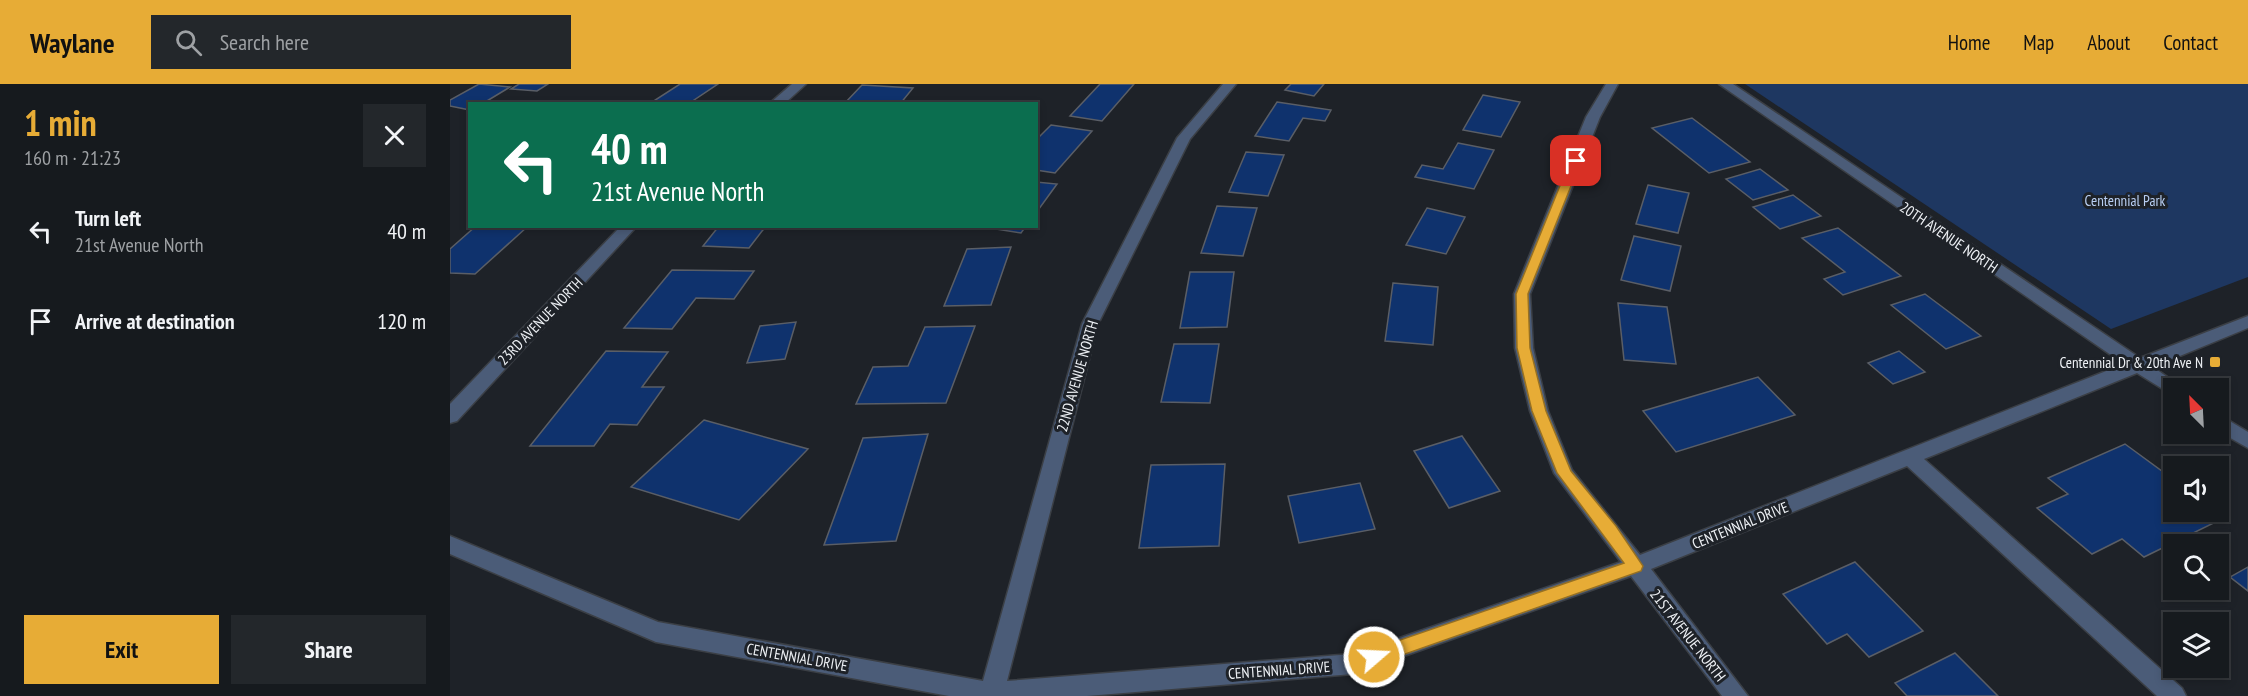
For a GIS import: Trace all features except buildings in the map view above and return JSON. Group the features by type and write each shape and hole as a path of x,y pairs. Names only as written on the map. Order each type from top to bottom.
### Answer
{"street":[{"path":"778,102 800,84"},
{"name":"22ND AVENUE NORTH","path":"991,694 1090,324 1184,138 1230,84"},
{"name":"21ST AVENUE NORTH","path":"1612,84 1593,117 1522,294 1524,348 1539,411 1564,473 1736,696"},
{"name":"20TH AVENUE NORTH","path":"1725,84 2163,383"},
{"name":"23RD AVENUE NORTH","path":"450,416 628,228"},
{"name":"CENTENNIAL DRIVE","path":"450,545 656,632 991,694 1353,664 1635,566 2248,322"},
{"path":"2229,428 2248,441"},
{"path":"1910,458 2174,696"}],"green space":[{"name":"Centennial Park","path":"1745,84 2248,84 2248,277 2111,329"}],"place":[{"name":"Centennial Dr & 20th Ave N","path":"2215,362"}],"route":[{"path":"1374,657 1635,566 1610,530 1564,473 1539,411 1524,348 1522,294 1576,161"}]}
